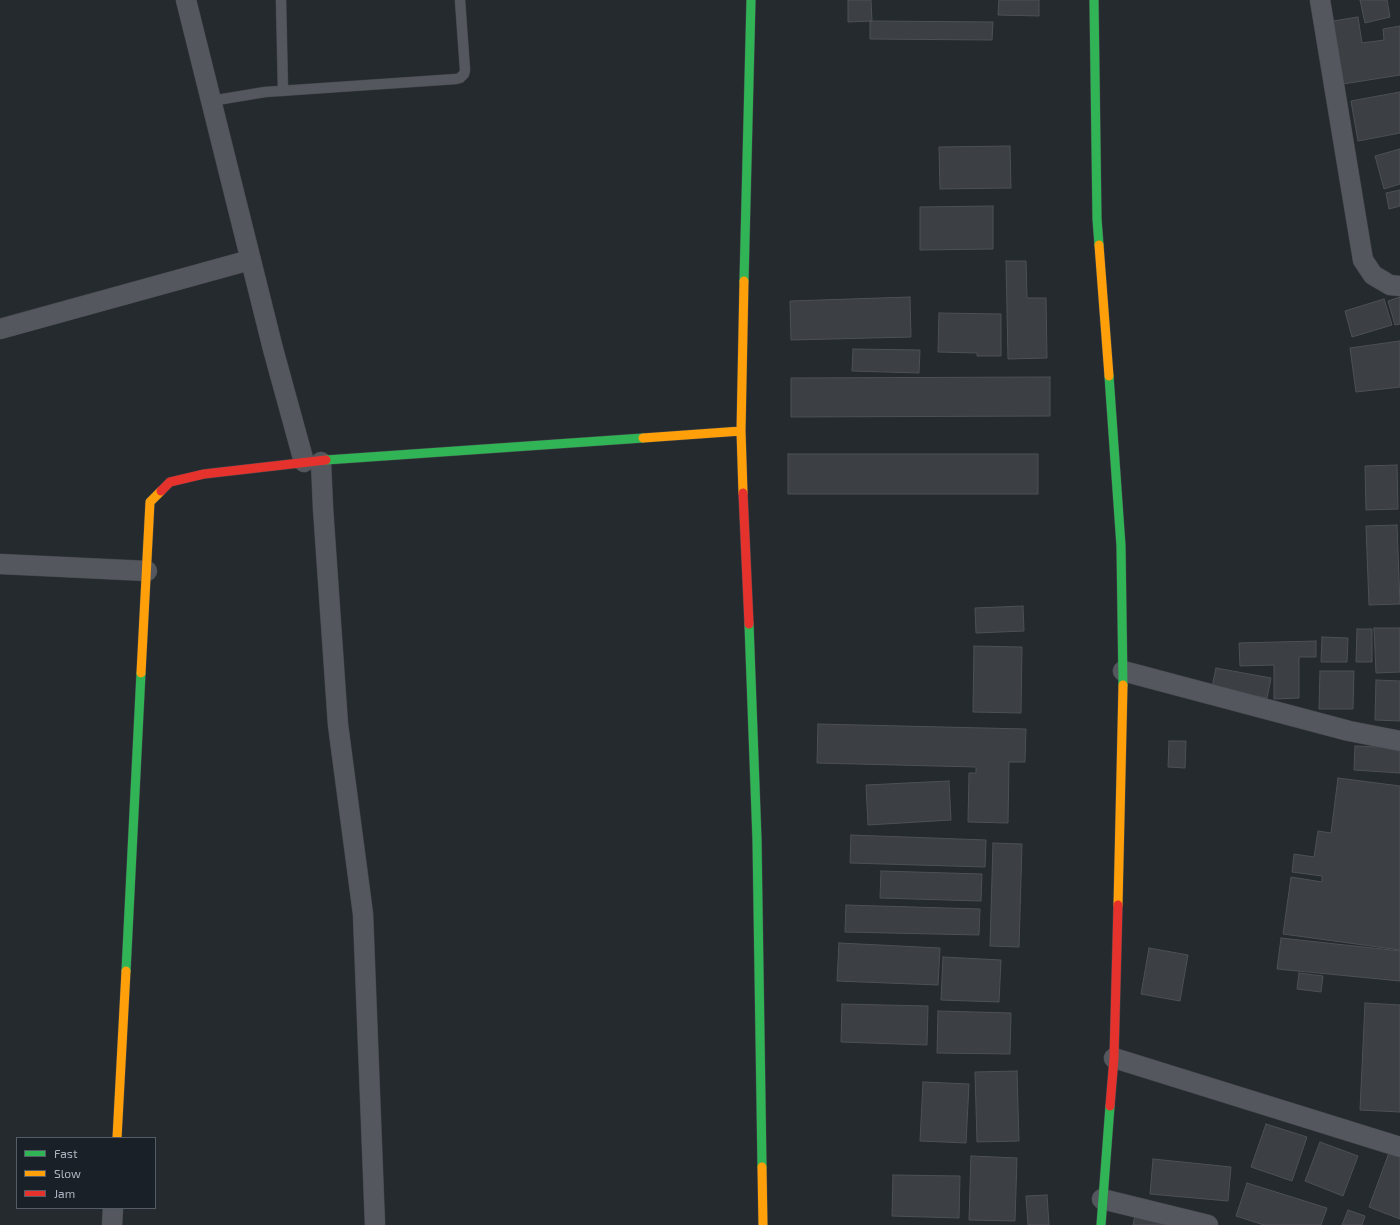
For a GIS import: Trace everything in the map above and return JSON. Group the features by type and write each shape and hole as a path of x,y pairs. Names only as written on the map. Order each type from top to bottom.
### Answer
{"street":[{"path":"186,0 273,349 313,462 323,508 338,725 363,914 375,1225"},
{"path":"751,0 741,431 757,840 763,1225"},
{"path":"1094,0 1097,219 1121,546 1123,671 1114,1058 1101,1225"},
{"path":"1320,0 1363,260 1373,275 1390,285 1400,286"},
{"path":"0,329 250,260"},
{"path":"117,1137 150,502 170,482 204,474 313,462 741,431"},
{"path":"0,564 147,571"},
{"path":"1123,671 1349,731 1400,741"},
{"path":"1114,1058 1400,1147"},
{"path":"1102,1199 1208,1225"},
{"path":"112,1225 113,1209"}],"lane":[{"path":"281,0 283,91"},
{"path":"211,101 265,92 460,78 464,74 465,70 460,0"}],"building":[{"path":"848,0 871,0 872,21 848,22"},
{"path":"999,0 1039,0 1039,16 998,15"},
{"path":"1360,0 1387,0 1390,17 1365,23"},
{"path":"1358,17 1362,43 1384,40 1383,29 1400,26 1400,75 1343,84 1333,21"},
{"path":"870,21 993,22 992,40 870,39"},
{"path":"1400,92 1400,133 1358,141 1351,101"},
{"path":"1010,146 1011,188 940,189 939,147"},
{"path":"1400,149 1400,184 1384,189 1375,156"},
{"path":"1400,190 1400,206 1389,209 1386,193"},
{"path":"993,206 993,249 920,250 920,207"},
{"path":"1006,261 1026,261 1027,298 1046,298 1047,358 1008,359"},
{"path":"910,297 911,337 791,340 790,301"},
{"path":"1400,297 1400,324 1395,325 1388,301"},
{"path":"1384,299 1392,325 1352,337 1345,311"},
{"path":"939,313 1001,314 1001,356 977,356 977,353 938,352"},
{"path":"1400,341 1400,387 1356,392 1350,348"},
{"path":"853,349 920,350 919,373 852,371"},
{"path":"1050,377 1050,416 791,417 791,378"},
{"path":"788,454 1038,454 1038,494 788,494"},
{"path":"1397,465 1398,509 1366,510 1365,466"},
{"path":"1397,525 1400,604 1369,605 1366,526"},
{"path":"1023,606 1024,631 976,633 975,608"},
{"path":"1374,628 1400,628 1400,672 1376,673"},
{"path":"1357,629 1372,629 1372,662 1356,662"},
{"path":"1322,637 1348,638 1347,662 1321,662"},
{"path":"1316,641 1316,657 1299,657 1299,698 1274,699 1274,665 1240,666 1239,643"},
{"path":"974,646 1022,647 1021,713 973,712"},
{"path":"1216,668 1271,678 1267,698 1212,687"},
{"path":"1320,671 1354,671 1353,709 1319,709"},
{"path":"1376,680 1400,681 1400,721 1375,720"},
{"path":"818,724 1026,729 1025,762 1009,762 1008,823 968,822 969,773 976,773 976,767 817,763"},
{"path":"1169,741 1186,741 1185,768 1168,767"},
{"path":"1355,746 1400,748 1400,773 1354,770"},
{"path":"1338,778 1400,786 1400,950 1283,934 1291,877 1322,882 1322,876 1292,872 1294,854 1314,857 1318,831 1331,833"},
{"path":"949,781 951,820 868,825 866,785"},
{"path":"851,835 986,840 985,867 850,863"},
{"path":"993,843 1022,844 1019,947 990,946"},
{"path":"881,871 982,874 981,901 880,898"},
{"path":"846,905 980,909 979,935 845,932"},
{"path":"1281,938 1400,951 1400,981 1277,969"},
{"path":"839,943 940,948 938,985 837,981"},
{"path":"1149,948 1188,955 1180,1001 1141,994"},
{"path":"943,957 1001,960 999,1002 941,1000"},
{"path":"1299,973 1323,976 1321,992 1297,989"},
{"path":"1365,1003 1400,1005 1400,1112 1360,1110"},
{"path":"842,1004 928,1006 927,1045 841,1042"},
{"path":"938,1011 1011,1013 1010,1054 937,1053"},
{"path":"1017,1071 1019,1141 977,1142 975,1072"},
{"path":"923,1082 969,1084 966,1143 920,1141"},
{"path":"1266,1124 1307,1137 1292,1181 1251,1167"},
{"path":"1320,1142 1358,1156 1343,1196 1305,1181"},
{"path":"1390,1150 1400,1154 1400,1219 1369,1207"},
{"path":"971,1156 1017,1158 1015,1221 969,1220"},
{"path":"1153,1159 1231,1167 1228,1201 1150,1194"},
{"path":"893,1175 960,1176 959,1218 892,1216"},
{"path":"1247,1183 1327,1208 1321,1225 1264,1225 1236,1216"},
{"path":"1047,1195 1049,1225 1028,1225 1026,1196"},
{"path":"1348,1210 1365,1216 1362,1225 1342,1225"},
{"path":"1135,1215 1169,1225 1133,1225"}],"traffic: fast":[{"path":"744,281 751,0"},
{"path":"1094,0 1097,219 1099,245"},
{"path":"1109,376 1121,546 1123,685"},
{"path":"326,460 643,438"},
{"path":"749,624 757,840 762,1167"},
{"path":"126,971 141,673"},
{"path":"1101,1225 1110,1106"}],"traffic: slow":[{"path":"1099,245 1109,376"},
{"path":"743,493 741,431 744,281"},
{"path":"643,438 741,431"},
{"path":"141,673 150,502 161,491"},
{"path":"1118,905 1123,685"},
{"path":"117,1137 126,971"},
{"path":"762,1167 763,1225"}],"traffic: jam":[{"path":"161,491 170,482 204,474 326,460"},
{"path":"743,493 749,624"},
{"path":"1110,1106 1114,1058 1118,905"}]}
